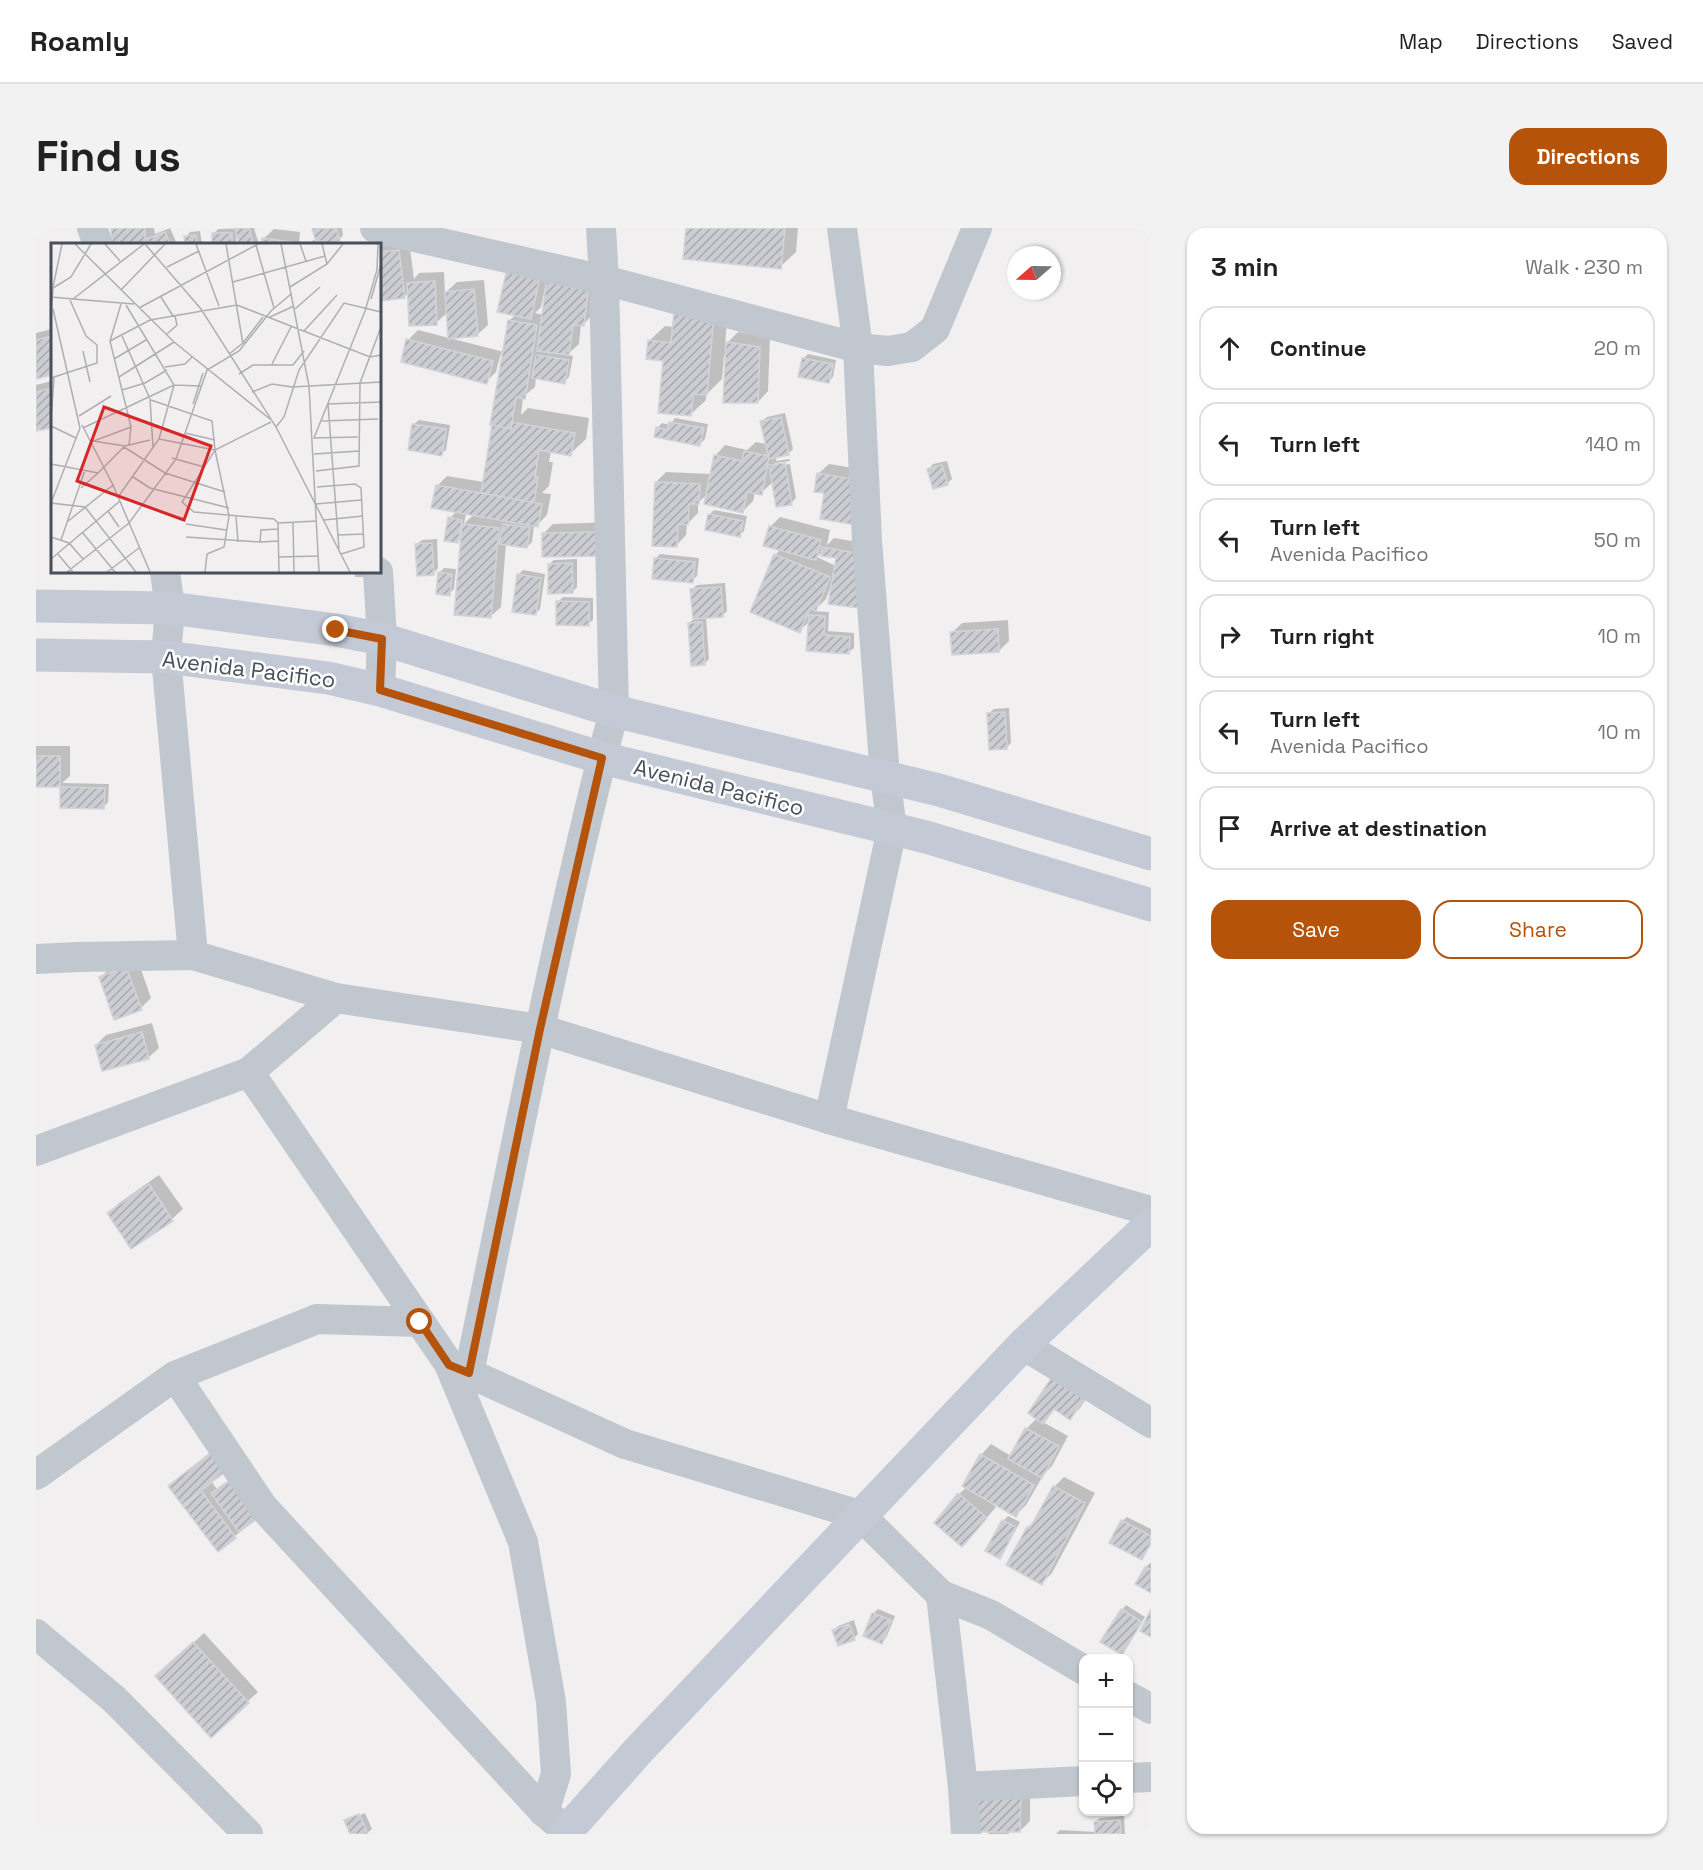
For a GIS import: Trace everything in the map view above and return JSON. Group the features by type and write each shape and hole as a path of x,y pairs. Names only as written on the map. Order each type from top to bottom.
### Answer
{"main road":[{"path":"36,606 170,608 336,630 382,639 614,711 939,790 1151,854"},
{"name":"Avenida Pacifico","path":"36,655 166,657 328,678 380,690 602,758 926,837 1151,905"},
{"path":"558,1826 638,1751 1023,1345 1151,1224"}],"street":[{"path":"93,228 98,243"},
{"path":"356,228 357,243"},
{"path":"375,228 604,280 858,348 888,351 912,347 935,329 977,228"},
{"path":"459,1369 614,711 601,228"},
{"path":"829,1119 891,830 867,540 858,348 842,228"},
{"path":"165,573 170,608 166,657 193,955"},
{"path":"378,573 382,639 380,690"},
{"path":"36,959 193,955 336,998 540,1029 829,1119 1151,1211"},
{"path":"36,1151 249,1072 336,998"},
{"path":"249,1072 420,1322 459,1369 523,1542 551,1702 558,1826"},
{"path":"36,1475 175,1376 317,1319 420,1322"},
{"path":"1023,1345 1151,1423"},
{"path":"459,1369 625,1444 860,1515 940,1595 991,1615 1079,1668"},
{"path":"175,1376 263,1507 558,1826"},
{"path":"940,1595 963,1787 966,1834"},
{"path":"36,1634 114,1699 248,1834"},
{"path":"1133,1699 1151,1709"},
{"path":"1133,1778 1151,1777"},
{"path":"963,1787 1079,1781"}],"building":[{"path":"111,228 145,228 145,243 112,243"},
{"path":"235,228 249,228 253,243 239,243"},
{"path":"312,228 336,228 340,241 316,242"},
{"path":"686,228 785,228 781,269 683,259"},
{"path":"165,232 170,243 149,243 147,239"},
{"path":"212,233 232,233 232,243 212,243"},
{"path":"196,235 197,243 185,243 184,236"},
{"path":"262,238 291,242 291,243 261,243"},
{"path":"399,250 405,298 381,301 381,252"},
{"path":"507,269 540,276 531,319 497,312"},
{"path":"547,277 589,283 584,326 573,325 569,355 537,351"},
{"path":"435,281 437,325 409,326 407,283"},
{"path":"474,289 478,336 448,339 445,292"},
{"path":"674,311 714,314 707,395 693,394 691,416 658,413 663,361 646,359 648,340 671,343"},
{"path":"508,320 537,325 525,399 516,397 511,429 490,425"},
{"path":"51,336 51,375 36,379 36,340"},
{"path":"406,339 493,361 487,384 401,362"},
{"path":"726,342 760,347 758,403 723,403"},
{"path":"536,355 569,360 565,384 532,378"},
{"path":"802,358 833,364 829,383 798,377"},
{"path":"51,388 51,428 36,431 36,392"},
{"path":"781,417 789,455 769,459 760,421"},
{"path":"511,422 575,433 571,456 539,450 534,503 481,493 492,425 511,429"},
{"path":"669,422 704,428 700,446 654,437 656,427 667,430"},
{"path":"412,424 446,429 442,456 408,450"},
{"path":"744,451 769,456 762,495 747,492 743,513 704,504 714,455 742,461"},
{"path":"785,463 792,505 776,507 769,465"},
{"path":"942,465 948,485 933,489 927,469"},
{"path":"817,473 863,481 856,525 820,519 824,493 814,492"},
{"path":"655,482 700,484 699,504 689,504 688,525 678,524 677,547 652,546"},
{"path":"436,485 542,504 538,527 431,508"},
{"path":"708,514 743,521 740,537 705,530"},
{"path":"448,517 462,520 458,543 444,541"},
{"path":"462,524 499,528 491,618 454,615"},
{"path":"503,524 530,528 527,548 499,544"},
{"path":"769,526 821,540 816,560 763,546"},
{"path":"604,532 604,556 542,557 542,533"},
{"path":"432,543 434,575 417,576 415,544"},
{"path":"822,547 868,555 859,608 828,604 836,558 821,556"},
{"path":"774,554 830,577 816,611 810,608 800,633 750,612"},
{"path":"654,558 695,562 693,583 652,579"},
{"path":"572,563 573,593 548,594 548,564"},
{"path":"438,572 452,574 450,596 436,594"},
{"path":"517,574 541,578 536,615 512,612"},
{"path":"721,587 723,617 693,619 690,589"},
{"path":"556,601 589,602 589,626 556,625"},
{"path":"809,615 825,616 824,635 850,637 849,654 806,651"},
{"path":"702,622 705,665 691,666 688,623"},
{"path":"998,629 999,652 952,655 950,632"},
{"path":"1005,712 1007,749 989,750 987,713"},
{"path":"36,756 60,756 60,787 36,787"},
{"path":"60,787 105,788 104,809 60,808"},
{"path":"126,967 142,1010 114,1020 99,977"},
{"path":"142,1032 149,1059 102,1071 95,1045"},
{"path":"149,1184 173,1221 131,1249 107,1213"},
{"path":"1052,1377 1084,1399 1070,1420 1054,1409 1043,1424 1028,1413"},
{"path":"1025,1428 1059,1446 1042,1478 1008,1459"},
{"path":"211,1453 225,1472 182,1505 168,1486"},
{"path":"980,1454 1034,1485 1016,1517 962,1486"},
{"path":"230,1480 257,1519 239,1532 211,1493"},
{"path":"1053,1486 1085,1503 1042,1585 1006,1565"},
{"path":"202,1492 236,1538 218,1552 183,1506"},
{"path":"958,1493 987,1518 962,1547 934,1523"},
{"path":"1002,1520 1016,1527 1000,1559 985,1551"},
{"path":"1121,1520 1151,1536 1151,1542 1142,1560 1109,1543"},
{"path":"1145,1567 1151,1570 1151,1593 1135,1584"},
{"path":"1121,1609 1142,1622 1123,1654 1100,1642"},
{"path":"1151,1609 1151,1637 1140,1631"},
{"path":"872,1613 891,1620 882,1644 863,1636"},
{"path":"849,1624 855,1640 838,1646 832,1630"},
{"path":"193,1642 249,1703 211,1738 155,1676"},
{"path":"978,1791 1021,1792 1020,1832 978,1832"},
{"path":"359,1814 368,1834 350,1834 344,1820"},
{"path":"1120,1820 1121,1834 1095,1834 1094,1822"}],"route":[{"path":"336,630 382,639 380,690 602,758 540,1029 469,1373 449,1365 420,1322"}]}
